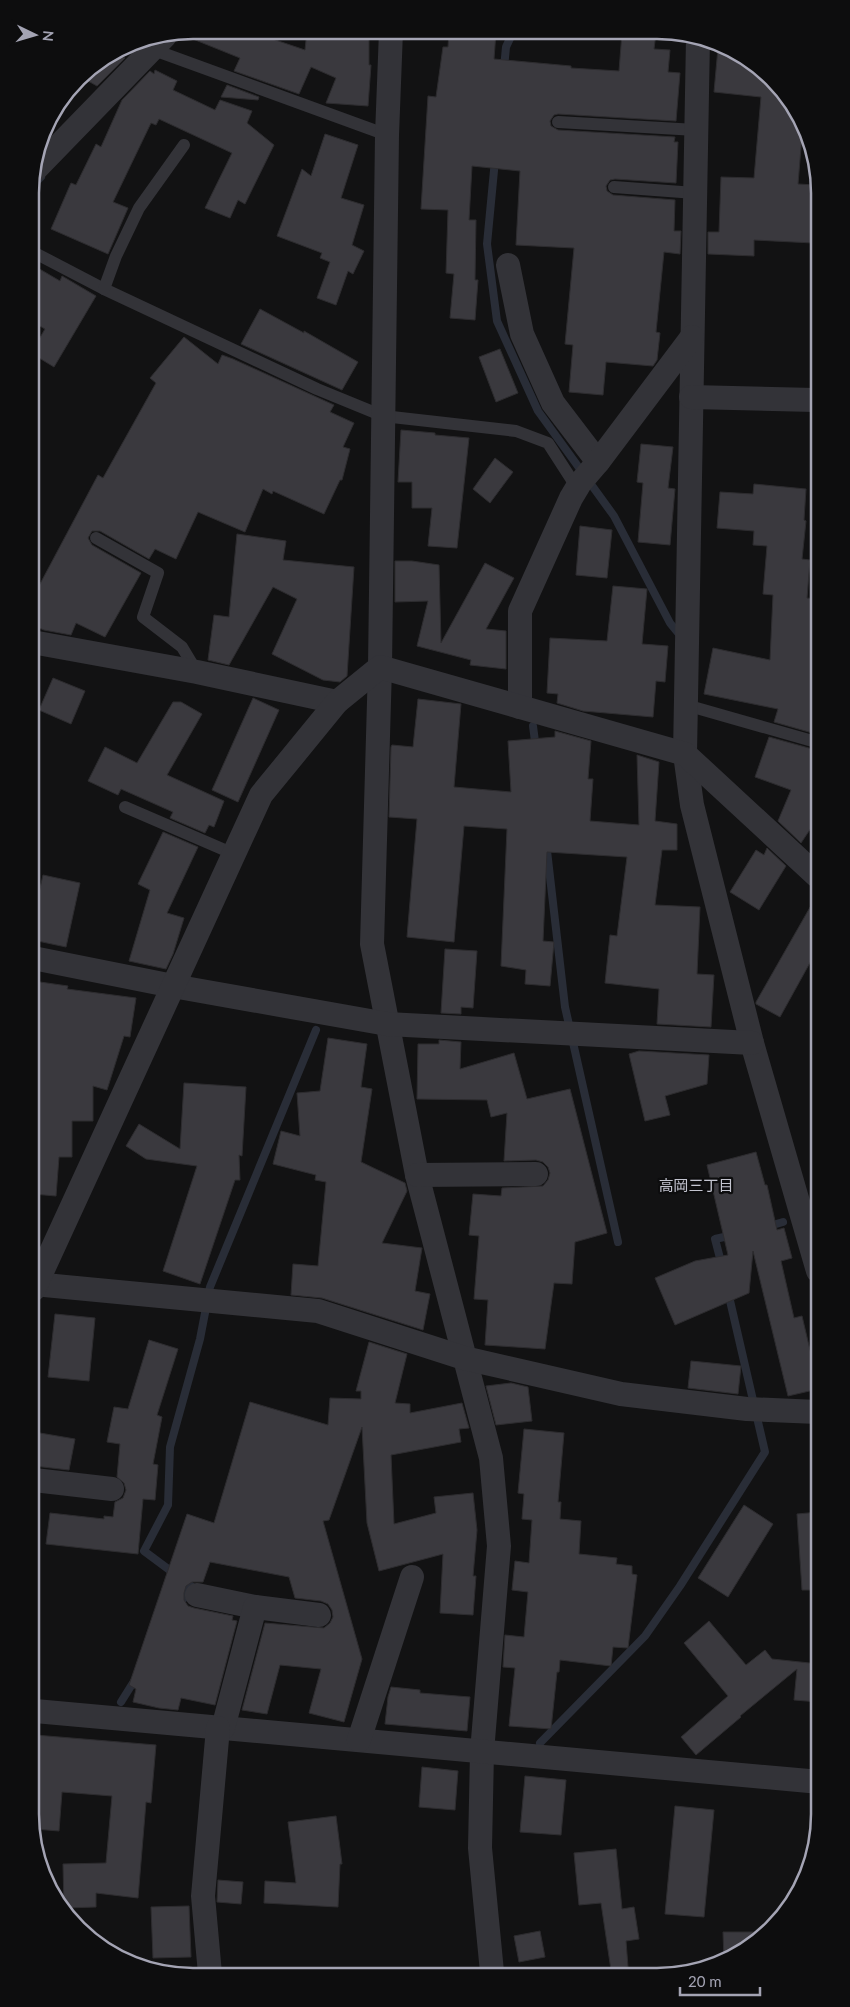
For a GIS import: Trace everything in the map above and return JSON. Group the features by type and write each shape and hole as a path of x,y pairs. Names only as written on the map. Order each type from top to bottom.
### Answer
{"street":[{"path":"391,39 387,135 380,667 372,944 417,1175 491,1458 499,1546 482,1752 480,1848 492,1968"},
{"path":"698,45 685,754 692,805 752,1043 811,1247"},
{"path":"42,162 147,46"},
{"path":"508,265 522,334 587,475"},
{"path":"520,707 520,611 571,498 692,337"},
{"path":"691,397 811,400"},
{"path":"39,643 197,672 337,702"},
{"path":"39,1275 261,795 337,702 380,667"},
{"path":"380,667 685,754 811,870"},
{"path":"39,959 173,986 387,1024 752,1043"},
{"path":"417,1175 536,1174"},
{"path":"39,1286 318,1311 464,1358 621,1394 747,1409 811,1412"},
{"path":"39,1481 112,1489"},
{"path":"359,1740 412,1577"},
{"path":"196,1595 255,1607 319,1614"},
{"path":"209,1968 203,1896 221,1728 255,1607"},
{"path":"39,1711 811,1781"}],"lane":[{"path":"154,44 387,135"},
{"path":"558,122 696,130"},
{"path":"104,288 116,256 139,208 184,145"},
{"path":"614,187 695,193"},
{"path":"39,255 317,389 383,416 516,432 548,443 587,475"},
{"path":"96,538 158,573 143,617 182,647 197,672"},
{"path":"686,705 811,741"},
{"path":"124,807 234,854"}],"building":[{"path":"193,39 273,39 305,50 306,39 369,39 369,65 371,65 368,106 326,103 336,78 311,67 299,94 234,71 240,58"},
{"path":"449,39 495,39 494,59 571,66 571,68 619,71 622,39 655,39 654,49 670,50 668,72 680,73 676,121 558,114 554,115 550,121 551,126 558,130 675,137 674,142 678,142 676,183 615,179 610,180 606,186 607,191 613,195 675,200 674,231 681,231 680,254 664,252 656,332 660,333 657,360 653,366 606,362 603,395 569,392 573,345 565,344 574,248 516,245 520,171 472,166 469,220 476,220 475,280 478,280 475,320 450,318 454,274 446,273 448,210 421,209 428,96 436,97 443,47 448,47"},
{"path":"718,52 743,65 759,77 785,107 802,141 798,184 811,185 811,243 754,240 754,256 708,254 708,232 719,232 721,177 754,178 761,97 714,92"},
{"path":"122,56 125,58 97,86 87,81 116,59"},
{"path":"155,70 177,81 173,90 215,110 220,100 252,111 247,123 274,145 245,204 238,200 230,218 205,208 232,153 159,119 156,125 151,123 113,202 128,208 108,254 51,229 71,183 76,185 96,144 101,147 122,100 150,71 154,74"},
{"path":"227,85 259,97 258,100 221,97"},
{"path":"325,134 358,145 341,198 364,205 352,245 364,251 353,274 348,271 336,305 317,298 330,262 320,258 322,253 277,236 302,169 311,176"},
{"path":"39,269 60,281 62,276 96,296 54,367 39,358 39,339 45,329 39,326"},
{"path":"260,309 304,333 304,331 358,362 342,390 241,344"},
{"path":"184,337 218,364 222,355 334,405 330,412 354,423 343,447 350,449 342,480 340,480 324,514 273,491 272,494 263,489 245,532 198,512 176,559 155,549 149,559 100,531 92,531 88,538 92,545 141,573 105,637 76,623 71,635 39,628 39,586 98,475 103,478 156,383 150,378"},
{"path":"500,349 518,393 496,402 479,357"},
{"path":"401,430 469,438 457,548 428,546 432,508 412,508 412,482 398,482"},
{"path":"641,444 673,447 668,488 675,489 670,545 638,542 643,483 637,482"},
{"path":"495,458 513,472 490,503 473,489"},
{"path":"754,484 806,489 804,520 806,521 802,559 810,560 807,598 811,598 811,733 774,722 778,709 704,694 713,648 770,660 773,595 763,594 767,546 753,545 754,531 717,528 720,492 753,494"},
{"path":"580,526 612,530 607,578 576,575"},
{"path":"237,534 286,541 283,560 354,567 347,676 340,682 323,680 272,654 297,599 273,587 229,665 208,660 214,615 229,617"},
{"path":"395,561 412,561 439,565 441,643 485,563 514,578 486,629 506,631 506,669 470,665 471,660 417,646 428,601 395,602"},
{"path":"613,586 647,589 642,644 668,646 665,682 656,681 653,717 583,711 557,703 558,694 547,693 550,638 607,641"},
{"path":"53,678 85,691 71,724 39,710"},
{"path":"253,698 279,710 238,802 212,790"},
{"path":"418,699 461,704 454,787 511,792 508,741 555,737 555,731 591,741 588,779 593,779 590,821 639,825 637,755 659,762 655,821 677,824 677,850 662,850 655,905 700,907 697,974 714,975 711,1027 657,1024 659,989 605,983 610,935 617,936 627,857 547,852 543,941 554,942 550,986 525,984 526,970 501,966 507,829 464,826 454,942 407,937 417,819 389,817 391,747 392,745 413,747"},
{"path":"173,702 181,702 202,714 167,775 224,801 214,827 209,825 205,833 170,818 173,812 121,789 118,795 88,781 105,747 137,763"},
{"path":"769,737 811,749 811,828 801,843 778,821 791,790 755,777"},
{"path":"163,832 198,847 167,913 184,918 173,954 166,969 129,961 150,890 138,884"},
{"path":"767,848 786,866 759,910 730,892 756,850 764,855"},
{"path":"43,875 80,883 66,947 39,941 39,893"},
{"path":"811,906 811,961 780,1017 756,1004"},
{"path":"445,949 477,951 473,1008 461,1007 461,1014 441,1013"},
{"path":"39,982 68,986 67,989 136,998 130,1037 124,1036 107,1090 93,1086 93,1121 72,1121 72,1157 59,1157 56,1196 39,1195"},
{"path":"328,1038 367,1044 361,1087 372,1089 361,1162 405,1183 407,1191 382,1243 422,1248 415,1291 430,1294 423,1330 322,1298 291,1295 293,1264 318,1266 326,1182 315,1180 316,1175 273,1164 281,1131 300,1136 297,1093 320,1091"},
{"path":"439,1040 461,1042 460,1069 514,1053 527,1099 570,1089 607,1233 575,1242 572,1284 554,1283 545,1349 485,1345 488,1300 474,1299 479,1236 469,1235 473,1194 501,1196 502,1188 543,1186 548,1180 550,1173 548,1167 543,1162 536,1160 504,1161 507,1113 491,1117 487,1100 417,1099 418,1044 439,1044"},
{"path":"639,1051 709,1055 707,1084 665,1096 670,1115 645,1121 629,1054"},
{"path":"184,1083 246,1087 242,1156 239,1155 240,1180 235,1180 200,1284 163,1271 197,1166 146,1159 126,1146 139,1124 180,1149"},
{"path":"756,1152 765,1185 767,1185 777,1230 784,1228 792,1258 781,1261 794,1318 802,1316 811,1354 811,1391 788,1396 753,1251 749,1293 675,1325 655,1278 695,1261 728,1255 707,1165"},
{"path":"55,1314 95,1318 89,1381 48,1377"},
{"path":"149,1340 178,1349 157,1415 162,1417 153,1464 158,1465 155,1500 143,1499 138,1554 46,1544 50,1513 104,1519 104,1516 113,1517 115,1502 123,1498 126,1490 124,1483 117,1477 120,1444 107,1442 114,1407 128,1409"},
{"path":"369,1342 407,1354 395,1403 410,1404 410,1413 462,1403 469,1428 459,1429 461,1442 391,1455 394,1524 436,1513 434,1497 473,1493 477,1530 473,1576 476,1576 473,1615 440,1613 443,1554 379,1571 367,1523 362,1427 329,1520 323,1521 362,1659 344,1722 309,1713 321,1669 280,1665 267,1714 242,1710 265,1623 324,1628 333,1617 332,1610 328,1604 321,1601 295,1598 289,1577 210,1562 203,1582 192,1582 186,1586 184,1600 188,1606 233,1616 232,1620 237,1621 215,1705 181,1698 178,1710 133,1702 136,1689 129,1685 187,1514 214,1523 250,1402 328,1425 330,1398 361,1399 361,1391 356,1391"},
{"path":"691,1361 741,1366 738,1394 688,1388"},
{"path":"511,1383 528,1387 532,1421 496,1425 486,1386"},
{"path":"524,1429 564,1433 558,1502 561,1502 560,1519 581,1521 579,1554 617,1558 616,1564 632,1566 632,1574 637,1575 628,1648 613,1647 611,1666 560,1660 551,1729 509,1726 515,1668 503,1667 505,1635 524,1637 528,1592 512,1590 515,1561 529,1563 532,1520 522,1519 524,1494 518,1493"},
{"path":"39,1433 75,1439 69,1470 39,1467"},
{"path":"744,1505 773,1524 728,1597 698,1578"},
{"path":"811,1513 811,1590 802,1590 797,1514"},
{"path":"709,1621 746,1665 765,1650 772,1659 811,1663 811,1701 794,1700 797,1669 696,1755 681,1737 728,1696 684,1643"},
{"path":"391,1687 420,1690 420,1693 470,1697 467,1731 385,1724"},
{"path":"39,1735 156,1745 151,1803 146,1802 138,1898 96,1893 96,1907 71,1908 64,1898 63,1864 106,1863 112,1796 62,1792 59,1831 40,1829"},
{"path":"422,1767 458,1771 455,1810 419,1807"},
{"path":"525,1776 566,1780 561,1835 520,1832"},
{"path":"675,1806 714,1810 704,1917 665,1914"},
{"path":"336,1816 342,1864 340,1864 338,1907 264,1903 265,1881 296,1883 288,1822"},
{"path":"616,1849 622,1909 634,1907 639,1939 626,1941 628,1967 611,1968 601,1903 579,1905 574,1853"},
{"path":"218,1880 243,1882 241,1904 217,1902"},
{"path":"189,1906 191,1957 153,1958 151,1907"},
{"path":"540,1931 545,1957 519,1962 514,1936"},
{"path":"723,1932 756,1932 734,1948 724,1953"}],"waterway":[{"path":"504,68 506,47 510,39"},
{"path":"495,160 487,244 497,321 538,411 614,516 670,623 679,634"},
{"path":"533,726 536,749"},
{"path":"546,842 565,1007 618,1242"},
{"path":"179,1606 191,1586 144,1551 168,1505 170,1447 200,1339 210,1287 316,1030"},
{"path":"766,1227 783,1222"},
{"path":"722,1266 715,1239 733,1235"},
{"path":"540,1743 645,1636 680,1586 765,1452 728,1292"},
{"path":"121,1702 136,1678"}],"district":[{"name":"高岡三丁目","path":"696,1185"}]}
